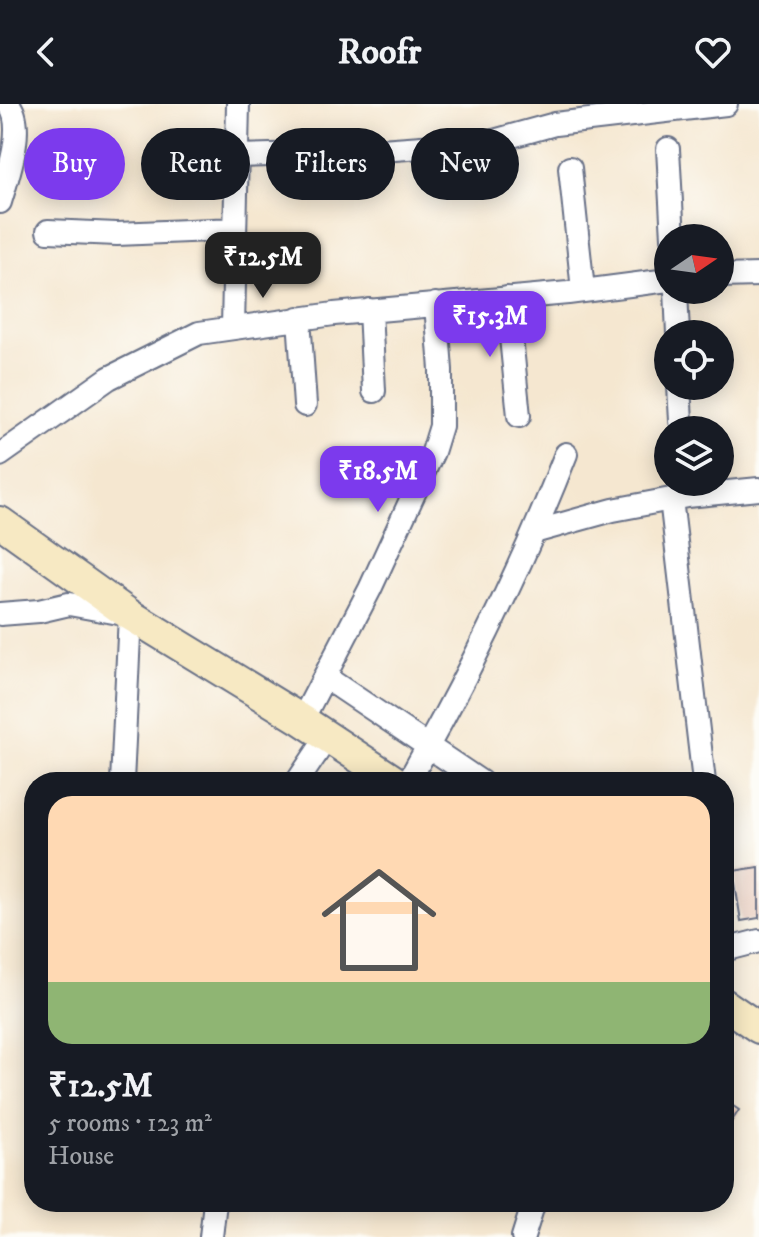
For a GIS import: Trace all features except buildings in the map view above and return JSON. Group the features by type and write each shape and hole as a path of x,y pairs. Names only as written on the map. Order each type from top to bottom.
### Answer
{"main road":[{"path":"0,522 130,615 381,772"},
{"path":"734,1011 759,1028"}],"street":[{"path":"0,202 14,154 15,115 8,104"},
{"path":"237,128 238,104"},
{"path":"250,156 340,153 490,142 555,124 726,104"},
{"path":"668,149 672,224"},
{"path":"570,168 583,290"},
{"path":"233,327 235,200"},
{"path":"48,231 117,234 235,229"},
{"path":"734,276 759,275"},
{"path":"0,455 109,378 199,333 299,318 654,282"},
{"path":"507,298 519,416"},
{"path":"302,720 370,589 433,452 441,426 436,304"},
{"path":"370,310 374,391"},
{"path":"299,318 305,405"},
{"path":"414,772 451,707 534,532 566,454"},
{"path":"534,532 613,510 671,499 759,489"},
{"path":"671,499 703,772"},
{"path":"0,614 39,611 69,604 130,615 122,772"},
{"path":"325,677 465,772"},
{"path":"304,772 328,736"},
{"path":"734,947 759,941"},
{"path":"211,1237 214,1212"},
{"path":"523,1237 531,1212"}]}
